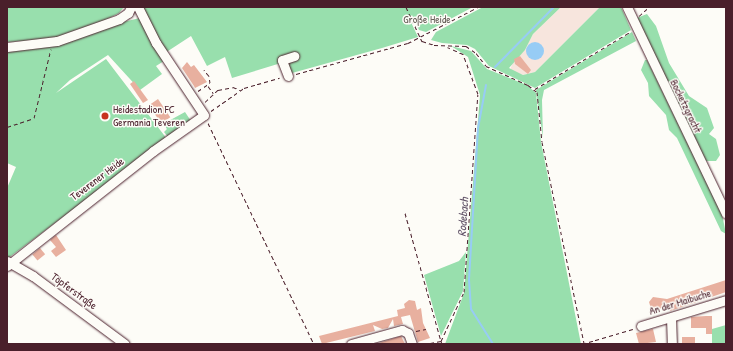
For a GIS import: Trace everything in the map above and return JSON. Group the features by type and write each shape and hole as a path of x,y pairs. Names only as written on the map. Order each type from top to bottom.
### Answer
{"street":[{"path":"7,46 56,41 118,19 128,13 130,7"},
{"path":"138,7 156,43 202,112"},
{"name":"Bocketzgracht","path":"627,7 635,29 726,214"},
{"path":"288,76 282,60 294,56"},
{"name":"Teverener Heide","path":"8,263 154,151 202,112"},
{"name":"Töpferstraße","path":"8,263 32,275 126,344"},
{"name":"An der Maibuche","path":"641,326 726,300"},
{"path":"670,318 672,344"},
{"path":"351,344 402,330 408,333 412,344"}],"path":[{"path":"406,7 421,38 434,45 466,46 473,50 492,70 535,90"},
{"path":"202,112 240,90 421,38 478,7"},
{"path":"631,18 643,13 649,7"},
{"path":"535,90 635,29"},
{"path":"426,344 441,340 464,292 478,94 463,54 447,46"},
{"path":"7,127 34,118 52,47"},
{"path":"190,94 207,85 210,81 204,70"},
{"path":"207,85 214,93"},
{"path":"202,112 214,93 229,87 240,90"},
{"path":"535,90 542,142 583,344 641,326"},
{"path":"202,112 314,344"},
{"path":"405,213 442,344"},
{"path":"408,333 426,329"}],"shaded area":[{"path":"561,7 600,7 535,72 523,75 510,70 513,62 525,50 533,34"}],"green space":[{"path":"7,7 124,7 119,13 96,25 49,40 7,42"},
{"name":"Große Heide","path":"139,7 473,7 426,32 419,30 412,15 409,18 418,37 382,48 292,73 281,63 232,78 225,57 207,66 191,36 165,53"},
{"path":"483,7 561,7 533,34 525,50 509,68 523,75 535,72 600,7 621,7 631,30 535,88 489,66 475,49 467,45 442,43 431,40 436,32"},
{"path":"647,14 656,26 669,63 689,96 707,108 714,128 709,134 716,139 720,155 716,161 703,161 634,19"},
{"path":"140,18 164,61 156,66 162,74 140,90 108,55 70,80 56,93 106,59 167,139 7,259 7,188 16,167 7,163 7,49"},
{"path":"632,32 636,41 544,90 542,100 543,138 536,90"},
{"path":"451,46 471,51 487,69 527,85 536,93 541,142 581,344 445,344 464,293 480,95 468,57"},
{"path":"645,60 647,60 722,214 726,234 721,231 677,138 669,130 666,115 649,96 648,83 641,70"},
{"path":"185,112 191,121 168,137 164,132 167,129 163,124"},
{"path":"466,252 463,291 441,336 424,275 459,261"},
{"path":"726,325 726,344 712,344 712,329"}],"water":[{"path":"531,42 539,42 544,47 542,58 539,60 531,60 526,55 526,47"}],"building":[{"path":"520,56 531,70 528,74 515,64 514,59"},
{"path":"187,62 191,67 194,65 207,82 195,88 182,68"},
{"path":"134,81 148,100 143,103 130,84"},
{"path":"158,99 170,117 161,123 149,105"},
{"path":"56,235 66,250 56,257 51,251 56,247 50,240"},
{"path":"40,248 45,254 37,261 32,254"},
{"path":"726,280 726,292 670,311 669,305 652,312 649,302 653,297 667,299"},
{"path":"409,300 415,301 417,310 421,308 423,323 430,338 418,342 410,315 401,317 403,324 394,326 393,319 388,328 382,329 373,325 375,331 322,344 319,336 398,316 397,310 405,308 404,304"},
{"path":"712,316 712,334 706,334 706,328 691,328 691,317"},
{"path":"653,329 656,342 639,344 636,333"},
{"path":"401,336 405,344 379,344 379,343"},
{"path":"682,337 695,337 695,344 682,344"}],"waterway":[{"name":"Rodebach","path":"495,67 554,7"},
{"name":"Rodebach","path":"486,85 478,128 469,280 471,309 493,344"}],"place":[{"name":"Heidestadion FC Germania Teveren","path":"105,116"}]}
